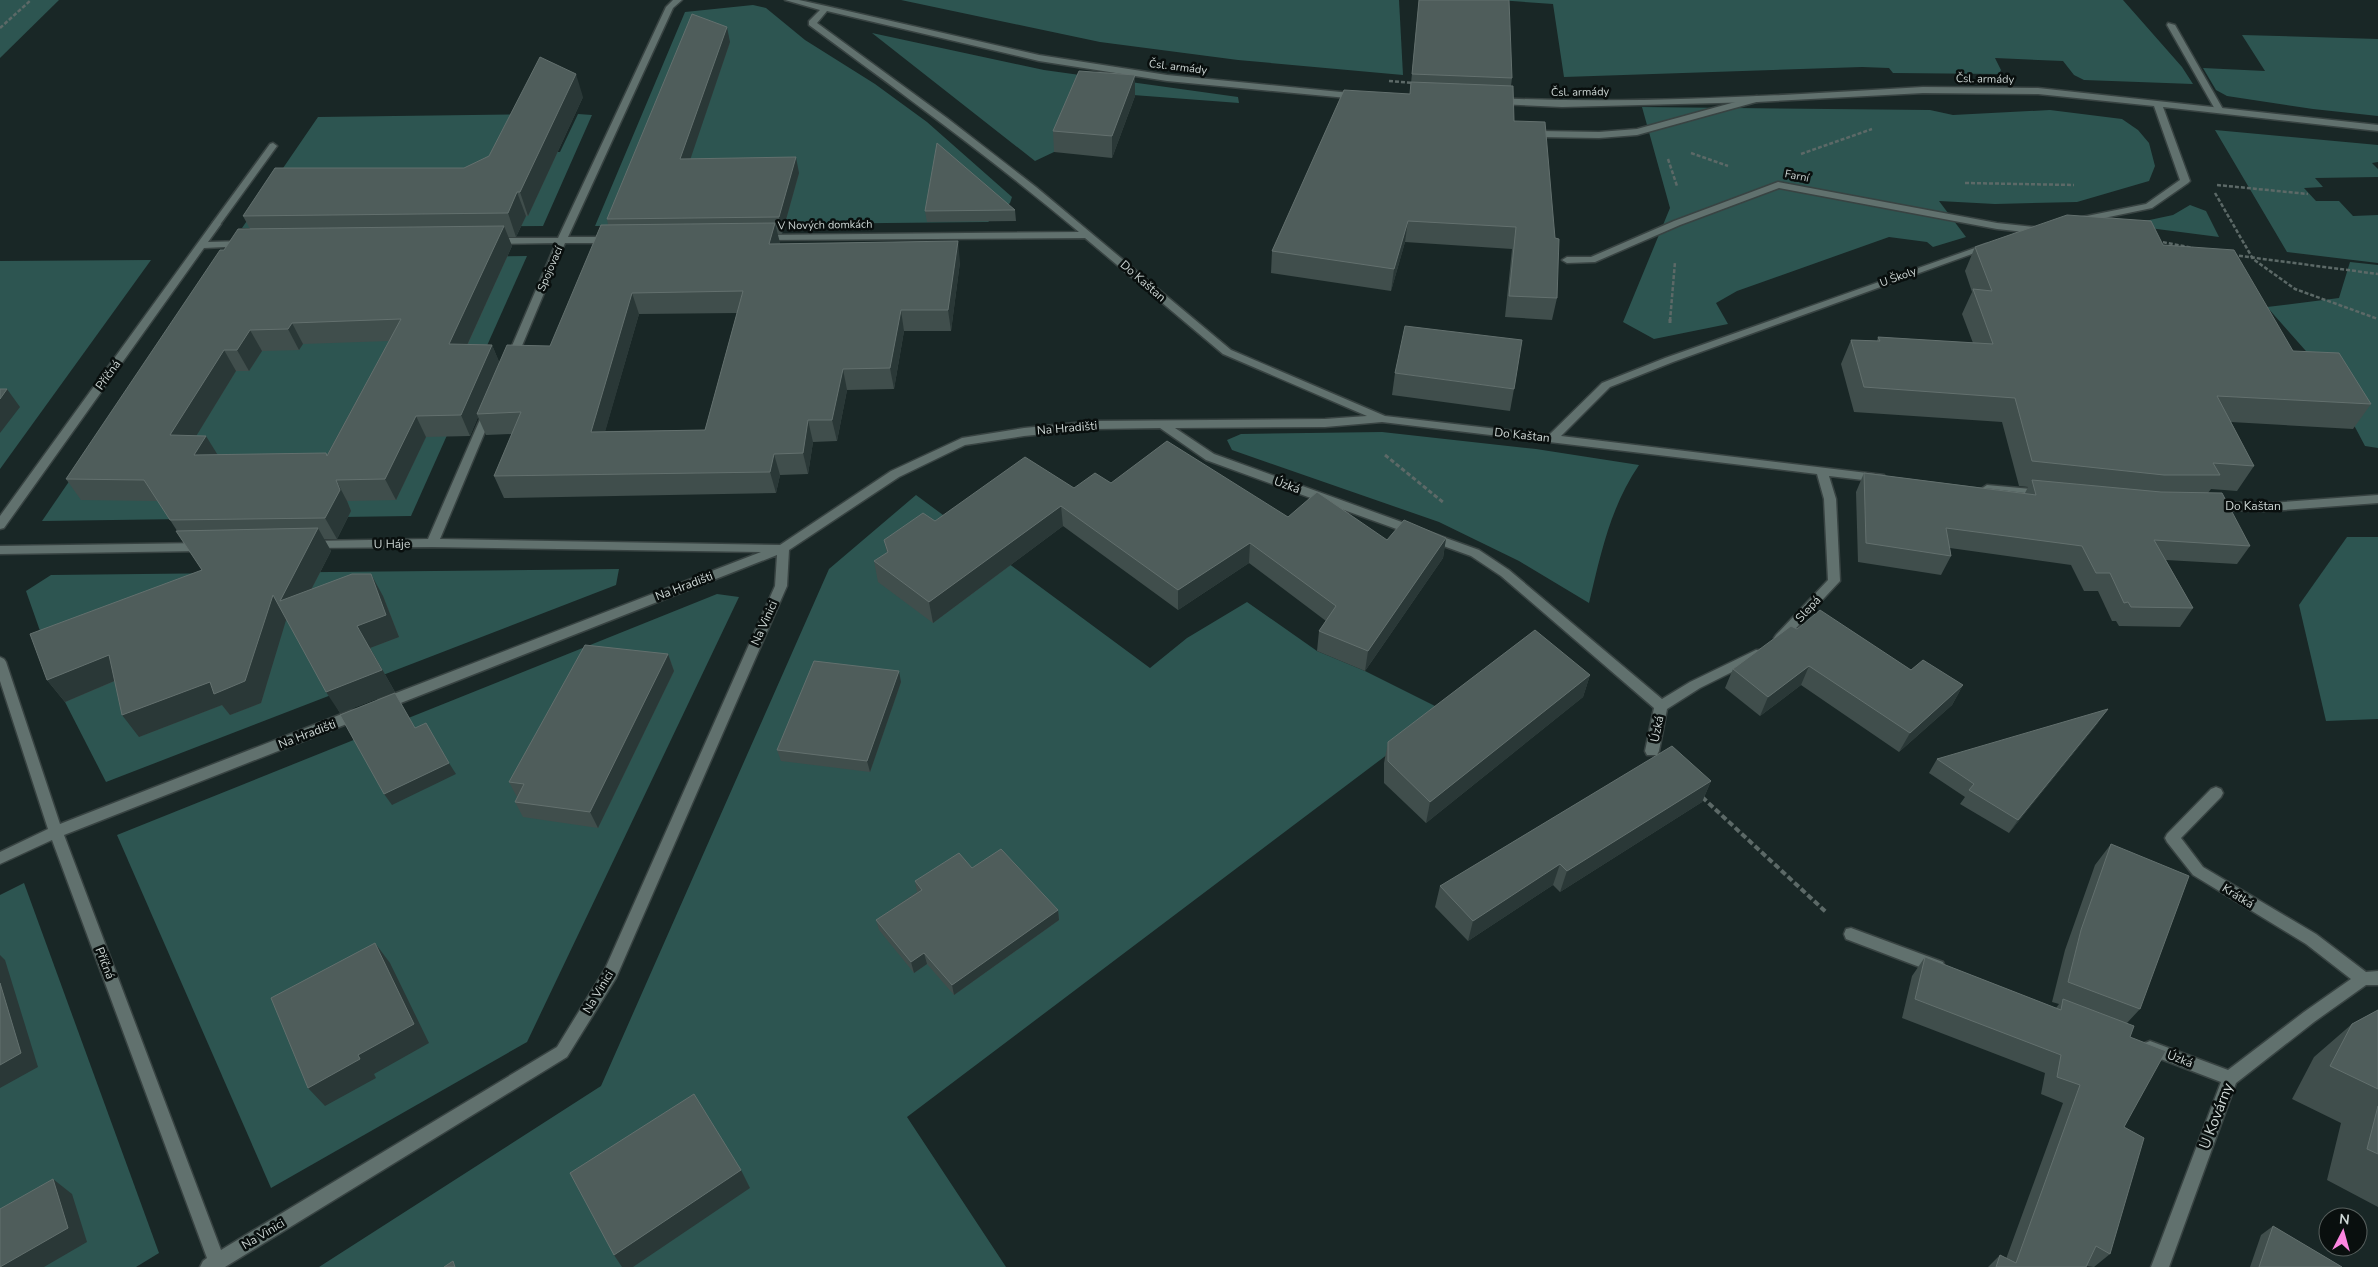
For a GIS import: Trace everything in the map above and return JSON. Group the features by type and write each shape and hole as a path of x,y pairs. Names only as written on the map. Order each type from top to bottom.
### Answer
{"street":[{"name":"Spojovací","path":"507,369 562,240 670,7 678,0"},
{"name":"Čsl. armády","path":"789,0 1039,58 1167,78 1366,96"},
{"name":"Do Kaštan","path":"826,8 812,23 944,120 1089,235 1191,324 1227,352 1383,419 1891,479"},
{"path":"2171,25 2220,111"},
{"name":"Čsl. armády","path":"1484,101 1562,104 1757,99 1948,89 2038,91 2378,128"},
{"path":"1540,134 1599,135 1637,132 1757,99"},
{"path":"2073,222 2149,206 2186,181 2158,105"},
{"name":"Příčná","path":"0,525 273,146"},
{"name":"Farní","path":"1567,260 1592,260 1677,223 1778,185 1997,226 2039,229"},
{"name":"U Školy","path":"1553,438 1606,385 1677,357 2039,229"},
{"name":"V Nových domkách","path":"751,238 1089,235"},
{"path":"480,241 622,240"},
{"path":"201,245 251,244"},
{"path":"432,544 495,396"},
{"name":"Na Hradišti","path":"0,858 56,832 783,548 895,474 962,442 1024,432 1095,425 1325,423 1383,419"},
{"name":"Úzká","path":"1160,423 1210,457 1475,553 1505,573 1661,706 1652,751"},
{"name":"Slepá","path":"1661,706 1695,685 1772,647 1834,581 1830,499 1822,472"},
{"path":"1970,487 2050,495"},
{"name":"Do Kaštan","path":"2205,506 2270,507 2378,499"},
{"name":"U Háje","path":"295,546 432,544 783,548"},
{"path":"0,550 216,547"},
{"name":"Na Vinici","path":"213,1264 562,1052 611,973 627,937 780,586 783,548"},
{"name":"Příčná","path":"0,662 56,832 213,1264"},
{"name":"Krátká","path":"2216,793 2172,838 2198,871 2311,939 2371,978"},
{"path":"1851,934 1953,973"},
{"name":"U Kovárny","path":"2160,1267 2230,1078 2309,1017 2371,978"},
{"name":"Úzká","path":"2137,1043 2230,1078"}],"path":[{"path":"0,28 31,0"},
{"path":"1689,152 1778,185 1802,153 1875,128"},
{"path":"2210,184 2308,194"},
{"path":"2214,192 2253,258 2295,289 2378,319"},
{"path":"2253,258 2378,274"},
{"path":"1383,419 1368,437 1393,463 1470,523 1475,553"},
{"name":"Úzká","path":"1652,751 1851,934"}],"shaded area":[{"path":"0,0 59,0 0,58"},
{"path":"901,0 1399,0 1403,75 1238,60 1100,42"},
{"path":"1498,0 2123,0 2182,67 2193,84 2084,80 2074,75 2063,61 1995,58 2001,70 1999,74 1893,73 1889,68 1862,67 1564,77 1553,4"},
{"path":"753,5 766,8 805,40 875,84 927,122 1012,197 1010,203 988,222 595,226 685,12"},
{"path":"872,33 1044,70 1238,97 1239,103 1080,91 1054,152 1035,161"},
{"path":"2242,35 2378,39 2378,116 2313,109 2227,96 2216,90 2203,68 2265,71"},
{"path":"1642,107 1930,110 1953,115 2050,110 2122,119 2138,130 2149,143 2155,166 2149,181 2077,202 1995,204 1939,201 1966,237 1933,247 1927,242 1889,237 1737,291 1716,303 1728,324 1654,339 1623,322 1670,208"},
{"path":"545,114 526,152 560,152 578,114 592,115 543,226 242,228 318,117"},
{"path":"2215,130 2378,145 2378,162 2372,163 2378,169 2378,177 2315,178 2323,187 2304,188 2316,201 2339,201 2353,216 2378,215 2378,263 2287,252"},
{"path":"2190,205 2206,211 2219,237 2126,225 2173,215"},
{"path":"527,256 411,516 42,521 220,261"},
{"path":"151,260 0,469 0,261"},
{"path":"2350,262 2378,265 2378,448 2365,446 2328,376 2267,307 2339,298"},
{"path":"1382,432 1536,449 1639,465 1629,481 1614,514 1602,549 1589,603 1519,561 1439,522 1232,450 1227,440 1241,434"},
{"path":"916,495 1150,668 1187,638 1247,602 1317,651 1365,671 1445,711 907,1117 1006,1267 319,1267 601,1086 829,569"},
{"path":"2347,537 2378,537 2378,719 2326,721 2299,605"},
{"path":"619,569 616,585 106,782 65,702 26,591 51,575"},
{"path":"717,594 739,597 527,1042 271,1188 117,835"},
{"path":"24,883 159,1253 136,1267 0,1267 0,895"}],"building":[{"path":"1419,0 1509,0 1512,78 1412,74"},
{"path":"692,14 727,27 680,159 796,157 779,217 607,219"},
{"path":"540,57 576,74 520,192 517,192 508,213 243,216 275,168 464,168 489,156"},
{"path":"1079,71 1135,75 1112,136 1053,131"},
{"path":"1411,82 1513,86 1514,121 1545,122 1555,238 1559,239 1557,298 1509,296 1516,227 1408,221 1394,269 1272,251 1344,90 1410,94"},
{"path":"937,143 1015,210 925,211"},
{"path":"2067,215 2151,221 2163,245 2234,250 2293,351 2339,353 2371,404 2217,396 2254,466 2213,463 2220,475 2164,475 2032,461 2015,398 1864,387 1851,340 1880,341 1878,337 1993,344 1973,289 1992,291 1975,247"},
{"path":"775,223 769,244 958,241 948,310 901,310 890,368 843,369 832,420 808,420 803,453 774,454 770,472 494,476 521,412 477,414 507,345 550,346 601,225","holes":["743,291 705,430 591,432 632,293"]},
{"path":"504,226 449,344 492,345 461,415 416,416 385,479 336,480 340,490 325,518 170,520 144,480 66,479 220,250 224,250 238,229","holes":["401,319 327,456 326,453 194,455 206,436 170,435 224,350 237,350 250,330 288,329 292,323"]},
{"path":"1405,326 1522,340 1514,389 1395,373"},
{"path":"0,389 7,389 0,399"},
{"path":"1167,441 1288,517 1317,492 1387,540 1404,520 1446,538 1368,651 1319,631 1336,606 1250,543 1178,590 1061,506 929,602 874,561 888,552 884,540 923,513 935,521 1025,457 1074,488 1095,473 1111,483"},
{"path":"1864,473 2036,495 2032,480 2161,492 2222,493 2250,546 2154,540 2193,608 2131,607 2128,602 2124,603 2110,573 2096,573 2082,546 1946,528 1951,556 1866,543"},
{"path":"318,528 280,601 352,574 371,574 386,615 357,626 382,670 326,692 273,595 245,681 214,694 210,682 122,715 109,655 47,680 30,634 202,570 176,531"},
{"path":"1820,610 1911,670 1923,660 1963,685 1910,733 1809,666 1768,697 1733,669 1791,626 1797,629"},
{"path":"1535,630 1590,675 1430,802 1388,761 1388,742"},
{"path":"585,645 668,654 590,812 515,802 524,784 509,782"},
{"path":"814,661 899,671 867,761 777,750"},
{"path":"395,693 415,728 426,723 449,763 384,794 340,715"},
{"path":"2108,709 2018,820 1969,790 1974,784 1937,759"},
{"path":"1672,746 1711,781 1567,871 1560,864 1473,921 1440,886"},
{"path":"2111,844 2189,876 2140,1009 2068,982 2081,930"},
{"path":"1001,849 1058,910 952,985 924,953 911,962 876,920 922,890 915,881 959,853 972,868"},
{"path":"375,943 414,1024 358,1055 360,1059 308,1088 271,998"},
{"path":"1925,957 2061,1010 2063,999 2134,1026 2130,1037 2166,1051 2124,1127 2144,1138 2110,1254 2096,1246 2086,1267 1996,1267 2000,1255 2016,1263 2080,1085 2057,1077 2061,1055 1915,999"},
{"path":"0,983 21,1053 0,1065"},
{"path":"2378,1010 2378,1089 2330,1066 2352,1024"},
{"path":"694,1094 741,1170 614,1255 570,1173"},
{"path":"2378,1106 2378,1154 2367,1149"},
{"path":"53,1179 68,1228 0,1267 0,1209"},
{"path":"2273,1226 2318,1253 2318,1257 2325,1257 2342,1267 2259,1267"},
{"path":"453,1261 455,1267 444,1267"}]}
